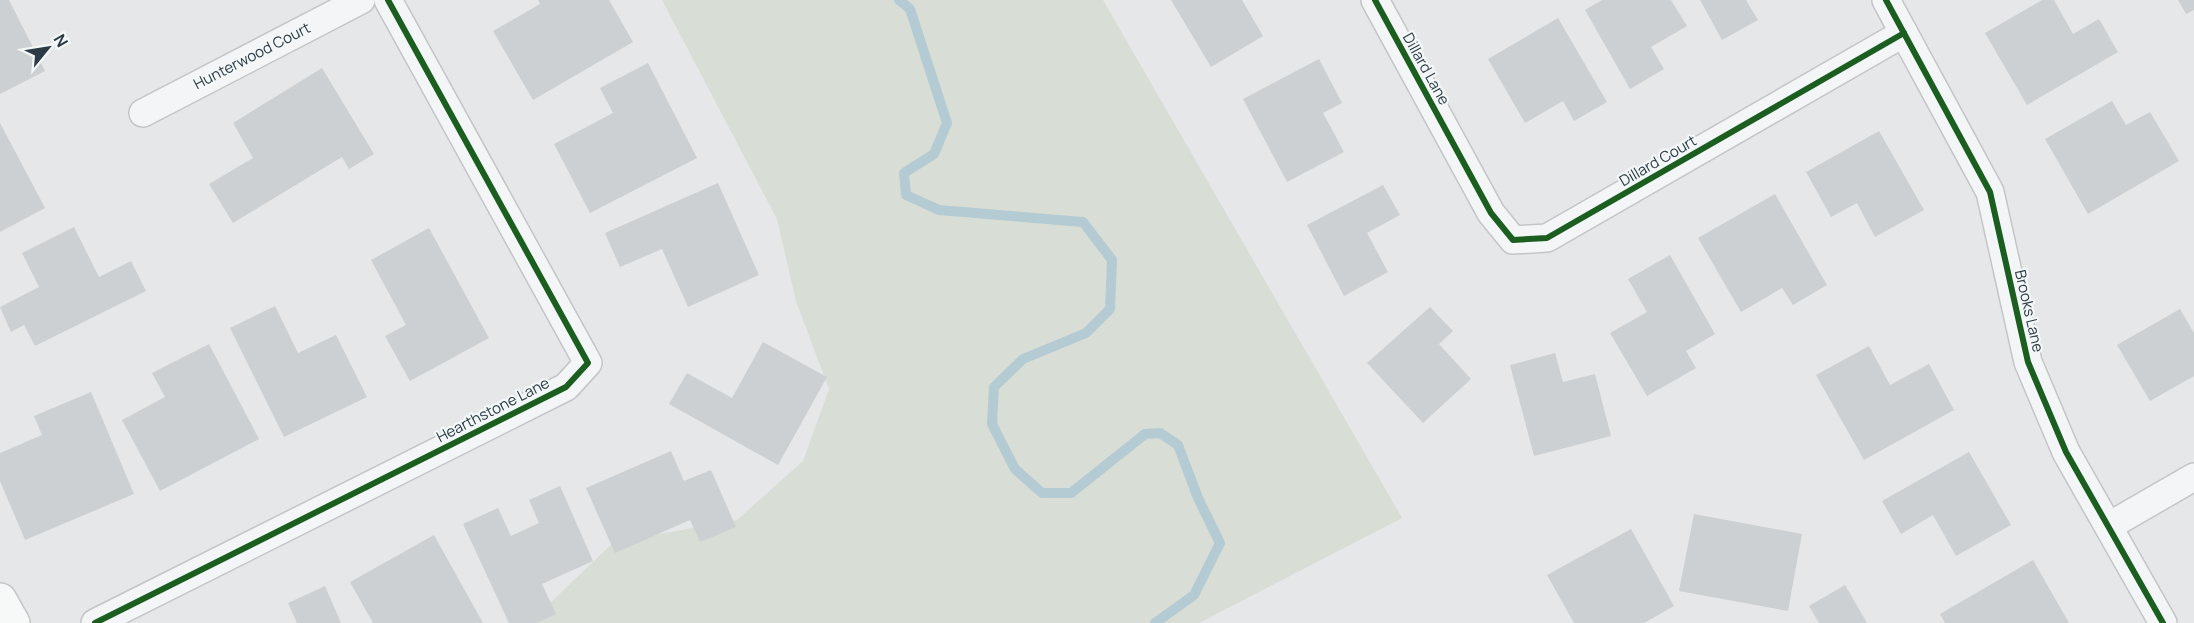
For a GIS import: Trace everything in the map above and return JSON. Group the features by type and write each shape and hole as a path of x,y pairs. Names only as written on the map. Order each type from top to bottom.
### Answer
{"main road":[{"path":"0,600 13,623"}],"street":[{"name":"Hunterwood Court","path":"143,113 361,0"},
{"name":"Hearthstone Lane","path":"94,623 566,387 588,363 388,0"},
{"name":"Dillard Lane","path":"1375,0 1456,149"},
{"name":"Brooks Lane","path":"1886,0 1990,192 2028,362 2066,452 2163,623"},
{"name":"Dillard Court","path":"1456,149 1491,213 1513,240 1547,238 1904,33"},
{"path":"2109,526 2194,477"}],"shaded area":[{"path":"662,0 1103,0 1402,518 1199,623 529,623 614,542 737,520 803,461 829,389 796,301 777,219"}],"building":[{"path":"0,0 9,0 45,71 0,94"},
{"path":"538,0 609,0 633,42 533,100 493,31 540,4"},
{"path":"1171,0 1242,0 1263,36 1211,67"},
{"path":"1602,0 1671,0 1687,26 1651,47 1664,69 1630,89 1585,10"},
{"path":"1700,0 1746,0 1758,20 1722,40"},
{"path":"2042,0 2054,0 2073,34 2099,19 2118,52 2027,105 1985,33"},
{"path":"2178,0 2194,0 2194,10 2186,14"},
{"path":"1558,18 1607,102 1574,121 1563,101 1525,123 1488,59"},
{"path":"1319,59 1342,103 1323,113 1344,152 1287,182 1243,99"},
{"path":"648,63 697,158 590,213 554,144 613,113 600,88"},
{"path":"322,68 374,154 349,169 342,157 233,223 209,184 253,158 233,123"},
{"path":"2112,101 2126,125 2150,112 2179,161 2088,214 2045,139"},
{"path":"0,123 45,208 0,232"},
{"path":"1879,131 1924,210 1875,237 1857,203 1831,217 1806,172"},
{"path":"718,183 759,275 688,307 662,249 620,267 605,233"},
{"path":"1383,185 1400,215 1367,233 1388,272 1344,296 1307,225"},
{"path":"1775,194 1827,285 1793,305 1782,288 1741,312 1698,238"},
{"path":"74,227 99,277 131,261 146,291 35,346 24,325 11,332 0,307 39,287 22,253"},
{"path":"429,228 489,338 410,381 385,336 406,325 371,260"},
{"path":"1670,255 1715,334 1686,351 1696,368 1647,396 1610,333 1647,312 1628,279"},
{"path":"275,306 298,353 336,335 367,397 284,437 230,328"},
{"path":"1430,307 1453,331 1439,344 1471,379 1423,423 1367,363"},
{"path":"2180,309 2194,333 2194,376 2150,401 2117,345"},
{"path":"763,342 827,377 778,465 669,404 687,373 732,398"},
{"path":"209,344 259,439 160,491 122,420 165,397 152,373"},
{"path":"1869,346 1890,385 1929,364 1954,410 1864,460 1816,375"},
{"path":"1555,353 1563,382 1595,374 1611,436 1534,456 1510,365"},
{"path":"91,392 134,494 25,540 0,481 0,453 42,435 34,416"},
{"path":"671,451 684,481 711,470 736,527 700,542 690,520 615,553 586,488"},
{"path":"1969,452 2011,525 1956,556 1933,515 1901,534 1882,501"},
{"path":"560,486 593,561 542,584 556,614 537,623 509,623 463,524 498,508 511,536 539,523 529,500"},
{"path":"1694,514 1802,534 1788,611 1679,591"},
{"path":"1631,529 1674,606 1644,623 1574,623 1547,575"},
{"path":"434,535 483,623 373,623 350,582"},
{"path":"2033,560 2069,623 1945,623 1940,614"},
{"path":"1845,585 1867,623 1819,623 1809,606"},
{"path":"325,586 341,623 297,623 288,603"}],"waterway":[{"path":"899,0 910,9 947,123 934,154 904,173 906,195 939,210 1083,222 1112,260 1110,309 1086,333 1023,359 994,387 992,424 1015,469 1042,493 1071,493 1145,434 1160,433 1178,445 1198,498 1220,543 1194,595 1155,623"}],"cycle path":[{"path":"95,623 566,387 588,363 388,0"},
{"path":"1375,0 1491,213 1513,240 1547,238 1904,33"},
{"path":"1886,0 1990,192 2028,362 2066,452 2163,623"}]}
